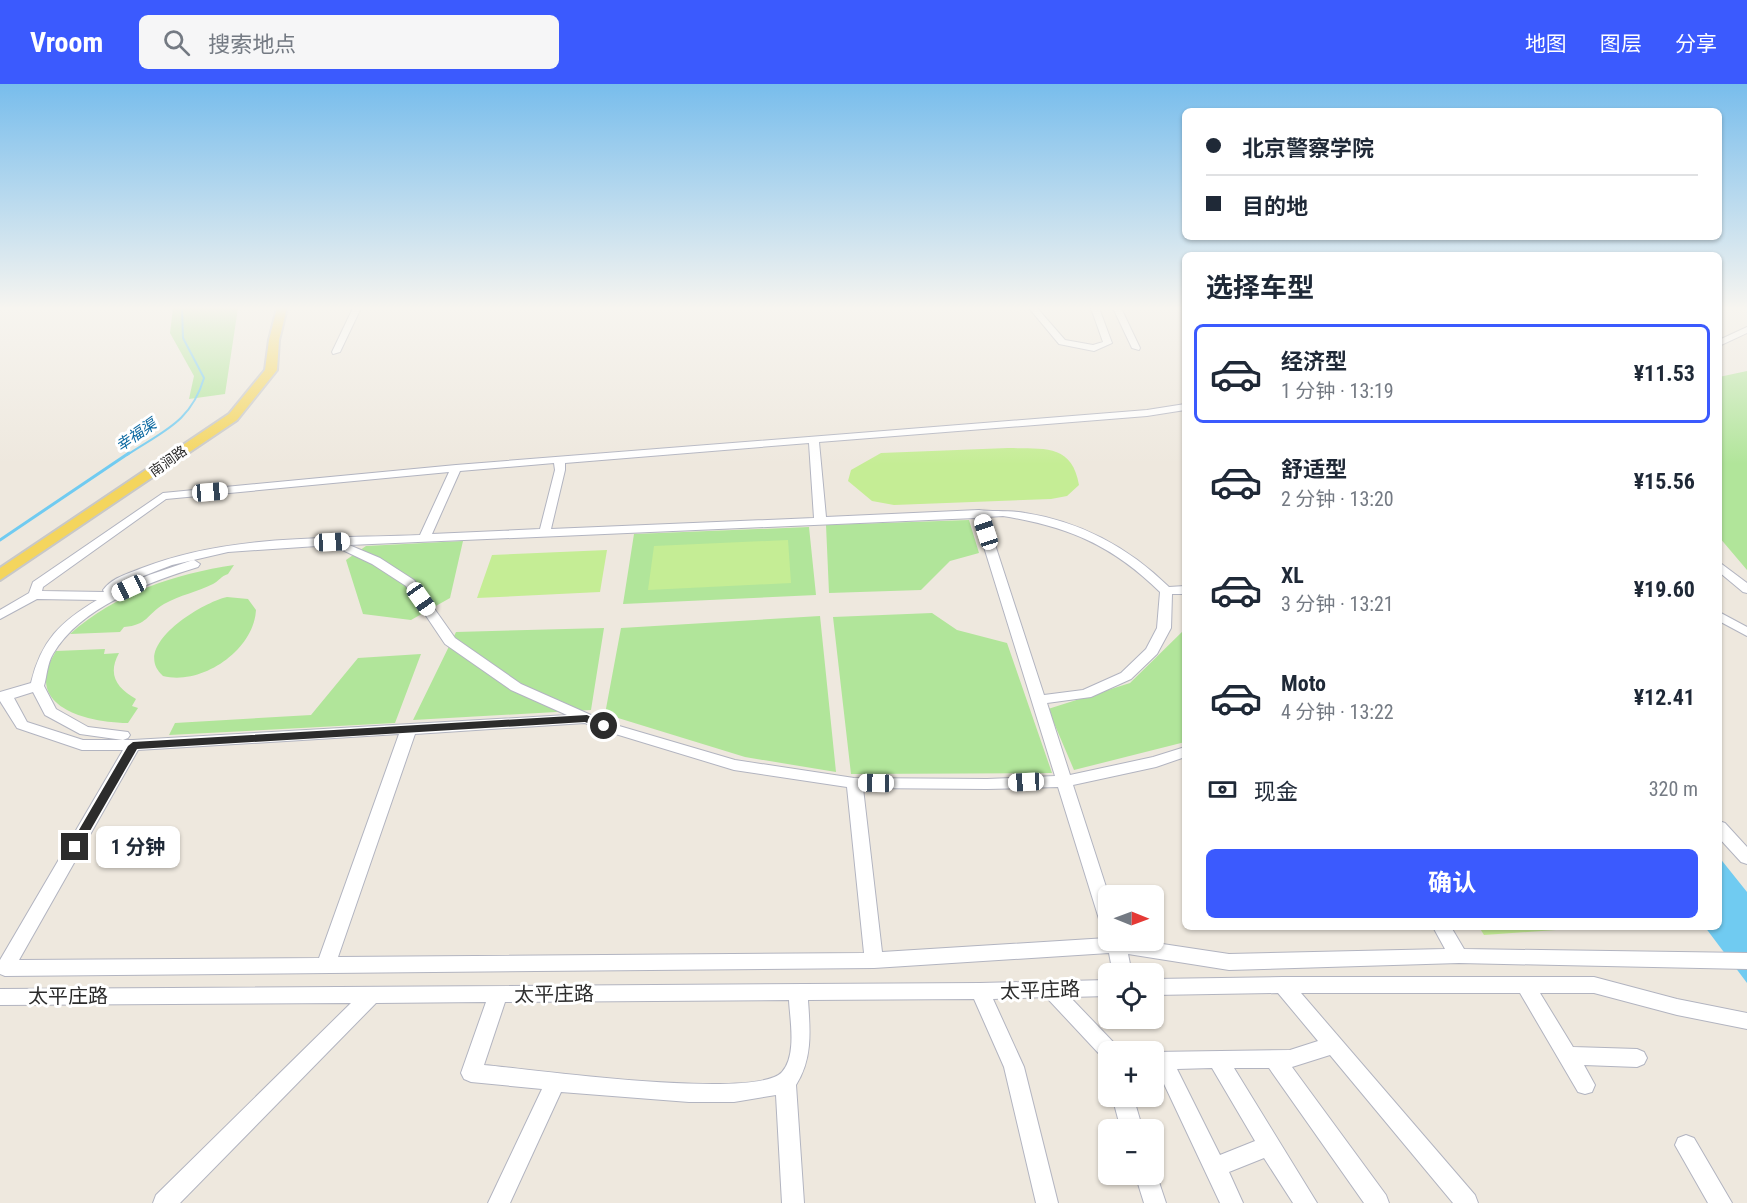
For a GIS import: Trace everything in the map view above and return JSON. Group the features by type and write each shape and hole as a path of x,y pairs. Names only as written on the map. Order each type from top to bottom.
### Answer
{"main road":[{"name":"南涧路","path":"0,575 233,417 271,370 272,360"}],"street":[{"path":"35,595 37,585 162,496 456,468 1147,413 1182,407"},
{"path":"814,440 820,520"},
{"path":"545,531 560,470 558,460"},
{"path":"425,537 456,468"},
{"path":"980,513 1098,887"},
{"path":"112,596 109,590 116,582 168,562 198,554 250,546 980,513 1046,519 1094,536 1131,557 1166,591 1182,590"},
{"path":"332,542 376,561 410,583 450,641 516,687 604,726 734,765 854,783 987,784 1065,781 1156,762 1182,753"},
{"path":"128,740 85,731 50,712 37,686 46,655 72,624 112,596 161,573 213,559 246,555"},
{"path":"1722,568 1747,589"},
{"path":"1038,700 1086,694 1126,676 1152,651 1164,628 1166,591"},
{"path":"0,615 35,595 112,596"},
{"path":"1722,618 1747,632"},
{"path":"37,686 3,697 22,725 82,745 128,740 587,719"},
{"path":"326,964 409,728"},
{"path":"128,740 5,968 874,960 1098,944"},
{"path":"854,783 874,960"},
{"path":"1722,830 1747,858"},
{"path":"1444,930 1459,956"},
{"path":"1164,951 1229,962 1459,956 1747,961"},
{"path":"1283,985 1467,1203"},
{"path":"1524,985 1585,1085"},
{"path":"1164,987 1594,985 1677,1007 1747,1021"},
{"name":"太平庄路","path":"0,997 980,991 1098,988"},
{"path":"1050,989 1100,1041"},
{"path":"498,994 471,1073 717,1094 764,1092 786,1082 799,1062 798,991"},
{"path":"980,991 1014,1067 1047,1203"},
{"path":"164,1203 372,994"},
{"path":"1164,1059 1290,1059 1333,1046"},
{"path":"1567,1056 1637,1058"},
{"path":"1273,1058 1378,1203"},
{"path":"1218,1060 1306,1203"},
{"path":"1164,1070 1232,1203"},
{"path":"499,1202 555,1081"},
{"path":"786,1082 793,1203"},
{"path":"1686,1145 1721,1203"},
{"path":"1215,1167 1269,1146"},
{"path":"1149,1185 1155,1203"}],"green space":[{"path":"185,360 230,360 225,394 189,399 194,376"},
{"path":"1747,371 1747,570 1722,541 1722,376"},
{"path":"1008,448 1044,449 1063,455 1075,471 1079,485 1067,496 1051,499 894,505 872,501 848,481 851,470 881,453"},
{"path":"969,520 979,553 950,561 921,590 829,593 826,525"},
{"path":"809,527 816,595 623,604 634,534"},
{"path":"788,540 791,583 648,590 654,546"},
{"path":"463,541 450,598 411,620 363,614 346,560 366,546"},
{"path":"607,550 600,592 477,598 492,555"},
{"path":"234,565 228,574 215,583 164,604 142,622 124,627 120,632 70,634 107,607 147,588 190,574"},
{"path":"227,597 248,599 256,610 253,625 246,639 223,662 209,670 194,676 178,678 163,676 155,664 155,652 162,639 187,616"},
{"path":"932,613 957,630 1007,643 1052,773 851,774 833,617"},
{"path":"820,616 836,772 745,757 605,714 621,628"},
{"path":"604,628 591,710 413,720 456,632"},
{"path":"1182,632 1182,743 1074,770 1048,709 1130,683"},
{"path":"105,649 104,654 119,653 114,668 116,680 136,699 132,706 138,708 128,723 78,715 56,702 49,693 46,673 56,651"},
{"path":"421,654 395,723 169,735 175,723 311,715 358,658"},
{"path":"1481,930 1556,930 1484,935"}],"water":[{"path":"1722,861 1747,892 1747,983 1707,930 1722,930"}],"waterway":[{"name":"幸福渠","path":"127,455 164,432 192,405 204,378 195,360"},
{"name":"幸福渠","path":"0,540 129,453"}],"route":[{"path":"75,847 133,746 587,719 604,726"}]}
